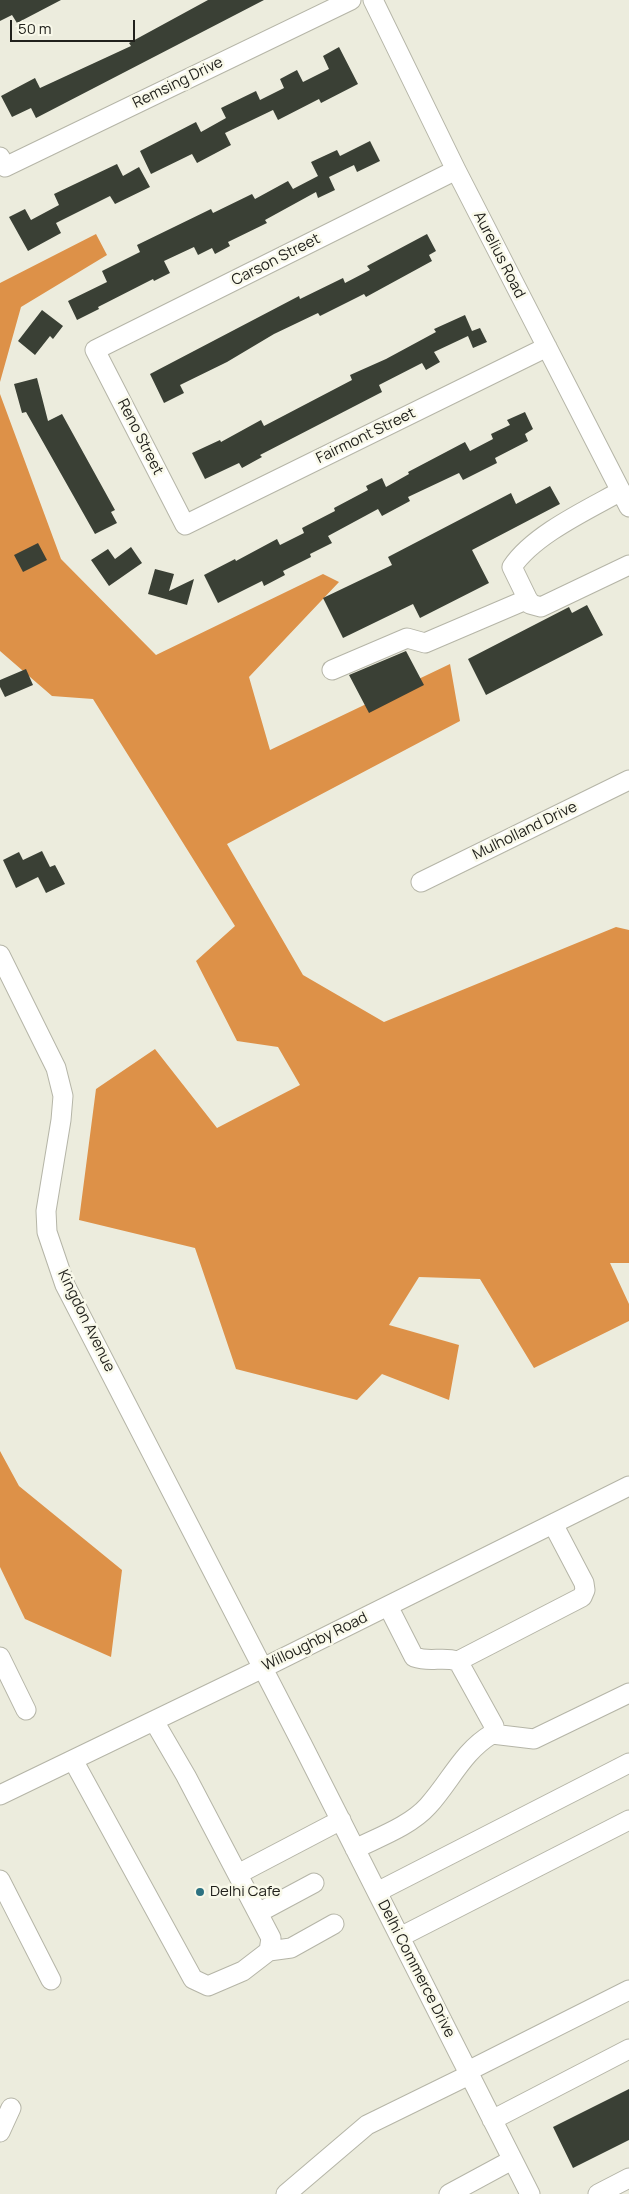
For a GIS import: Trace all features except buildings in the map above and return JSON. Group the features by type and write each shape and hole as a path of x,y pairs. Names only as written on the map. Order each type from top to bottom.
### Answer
{"street":[{"name":"Remsing Drive","path":"2,162 351,0"},
{"name":"Aurelius Road","path":"373,0 456,170 625,500"},
{"name":"Carson Street","path":"95,350 456,170"},
{"name":"Fairmont Street","path":"185,525 547,348"},
{"name":"Reno Street","path":"95,350 185,525"},
{"path":"625,500 556,528 518,558 512,567 530,604 541,607 629,565"},
{"path":"332,670 407,638 425,643 528,599"},
{"name":"Mulholland Drive","path":"421,882 629,780"},
{"name":"Kingdon Avenue","path":"0,955 56,1068 63,1096 61,1120 46,1211 47,1232 65,1285 302,1744"},
{"name":"Willoughby Road","path":"0,1795 263,1668 629,1486"},
{"path":"388,1606 414,1657 427,1662 446,1658 458,1661 582,1597 585,1590 584,1583 553,1524"},
{"path":"0,1657 26,1710"},
{"path":"458,1661 494,1726 492,1734"},
{"path":"355,1849 408,1822 427,1807 478,1742 492,1734 534,1739 629,1693"},
{"path":"154,1721 186,1776 271,1938 269,1951"},
{"name":"Delhi Commerce Drive","path":"302,1744 530,2194"},
{"path":"73,1760 193,1979 208,1986 243,1971 269,1951 291,1948 334,1924"},
{"path":"377,1892 629,1763"},
{"path":"238,1874 341,1820"},
{"path":"400,1937 629,1820"},
{"path":"0,1880 51,1980"},
{"path":"258,1913 314,1883"},
{"path":"286,2194 367,2125 629,1990"},
{"path":"492,2120 629,2049"},
{"path":"0,2132 11,2108"},
{"path":"449,2194 512,2160"},
{"path":"598,2194 629,2178"}],"shaded area":[{"path":"96,234 107,255 21,307 0,382 0,283"},
{"path":"0,394 61,559 156,655 323,574 339,582 249,677 270,750 450,664 460,721 227,844 303,975 384,1022 616,927 629,930 629,1263 610,1263 629,1304 629,1321 534,1368 480,1279 419,1277 389,1325 459,1345 449,1400 382,1374 357,1400 236,1369 195,1248 79,1220 96,1089 155,1049 217,1128 300,1085 278,1047 237,1041 196,961 235,926 93,699 52,696 0,651"},
{"path":"0,1451 19,1486 122,1570 111,1657 25,1619 0,1567"}],"place":[{"name":"Delhi Cafe","path":"200,1892"}]}
